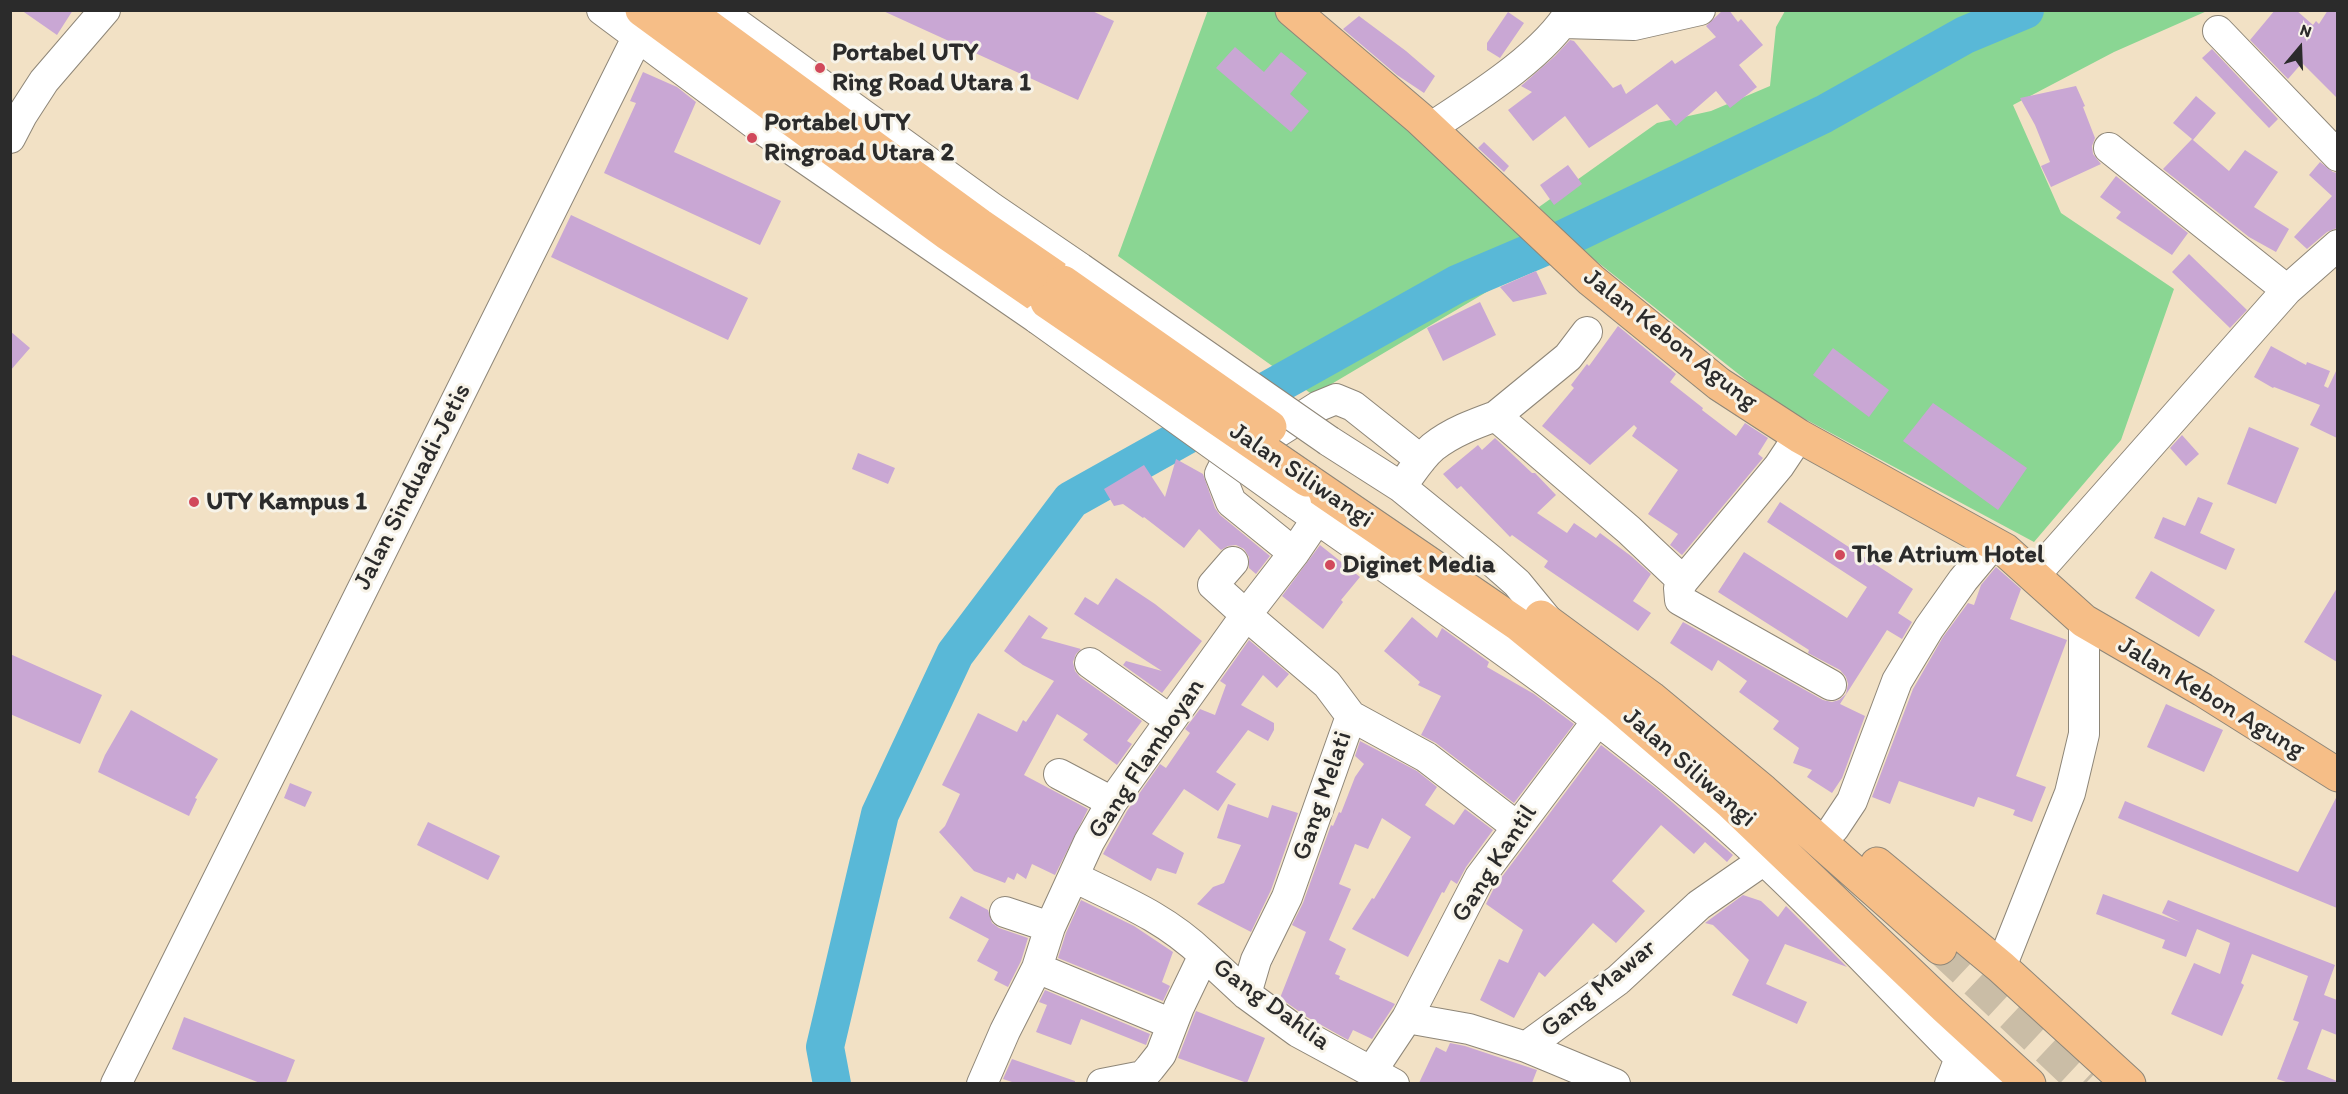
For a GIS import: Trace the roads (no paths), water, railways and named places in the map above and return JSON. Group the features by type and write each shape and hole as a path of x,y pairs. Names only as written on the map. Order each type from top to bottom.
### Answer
{"main road":[{"name":"Jalan Siliwangi","path":"686,10 986,216 1057,293 1313,481 1519,625 1608,712 1731,803 1945,1007 2029,1083"},
{"name":"Jalan Kebon Agung","path":"1292,10 1430,128 1591,280 1719,384 1799,436 2005,550 2084,621 2203,690 2337,775"},
{"name":"Jalan Siliwangi","path":"640,24 999,269 1057,293"},
{"path":"918,212 943,254 973,259 999,269"},
{"name":"Jalan Siliwangi","path":"1313,481 1549,622 1651,698 1725,759 1940,948"},
{"path":"1725,759 1798,798 2001,967 2129,1083"}],"street":[{"path":"602,10 640,24 759,127 943,254 1057,293 1313,481 1401,487 1517,583 1549,622"},
{"path":"718,10 986,216"},
{"path":"1430,128 1525,61 1567,16 1634,25 1700,10"},
{"path":"10,138 33,97 93,15"},
{"name":"Jalan Sinduadi-Jetis","path":"116,1083 640,24"},
{"path":"2218,31 2337,156"},
{"path":"2109,148 2287,290"},
{"path":"2034,576 2287,290 2337,245"},
{"path":"1401,487 1433,447 1465,428 1496,416 1568,357 1587,332"},
{"path":"1294,553 1231,502 1220,474 1224,466 1318,406 1336,399 1353,406 1421,460"},
{"path":"1496,416 1629,530 1683,581"},
{"path":"1799,436 1779,466 1683,581 1679,588 1680,600 1831,685"},
{"name":"Gang Flamboyan","path":"982,1083 1037,968 1050,927 1089,842 1112,802 1170,720 1294,553 1313,481"},
{"path":"1834,828 1852,801 1897,681 1929,628 1963,580 1993,544"},
{"path":"1233,562 1213,585 1328,684 1351,716"},
{"name":"Jalan Kebon Agung","path":"2001,967 2073,783 2085,734 2084,621"},
{"path":"1090,663 1170,720"},
{"path":"1608,712 1764,860 1955,1071 1989,1083"},
{"name":"Gang Kantil","path":"1407,1018 1480,877 1516,826 1608,712"},
{"name":"Gang Melati","path":"1246,994 1256,960 1287,897 1351,716 1426,757 1516,826"},
{"path":"1059,774 1112,802"},
{"name":"Gang Mawar","path":"1407,1018 1469,1029 1526,1047 1618,980 1699,905 1764,860"},
{"name":"Gang Dahlia","path":"1074,877 1159,918 1182,935 1246,994 1298,1032 1382,1078"},
{"path":"1005,912 1050,927"},
{"name":"Gang Dahlia","path":"1102,1083 1143,1076 1161,1054 1172,1024 1204,955"},
{"path":"1037,968 1172,1024"},
{"path":"1382,1078 1407,1018"},
{"path":"1526,1047 1615,1083"}],"waterway":[{"path":"832,1084 825,1047 880,814 955,654 1071,500 1457,284 1563,239 1824,114 1965,35 2025,10"}],"tunnel":[{"path":"1940,948 2085,1084"}],"place":[{"name":"Portabel UTY Ring Road Utara 1","path":"820,68"},
{"name":"Portabel UTY Ringroad Utara 2","path":"752,138"},
{"name":"UTY Kampus 1","path":"194,502"},
{"name":"The Atrium Hotel","path":"1840,555"},
{"name":"Diginet Media","path":"1330,565"}]}
